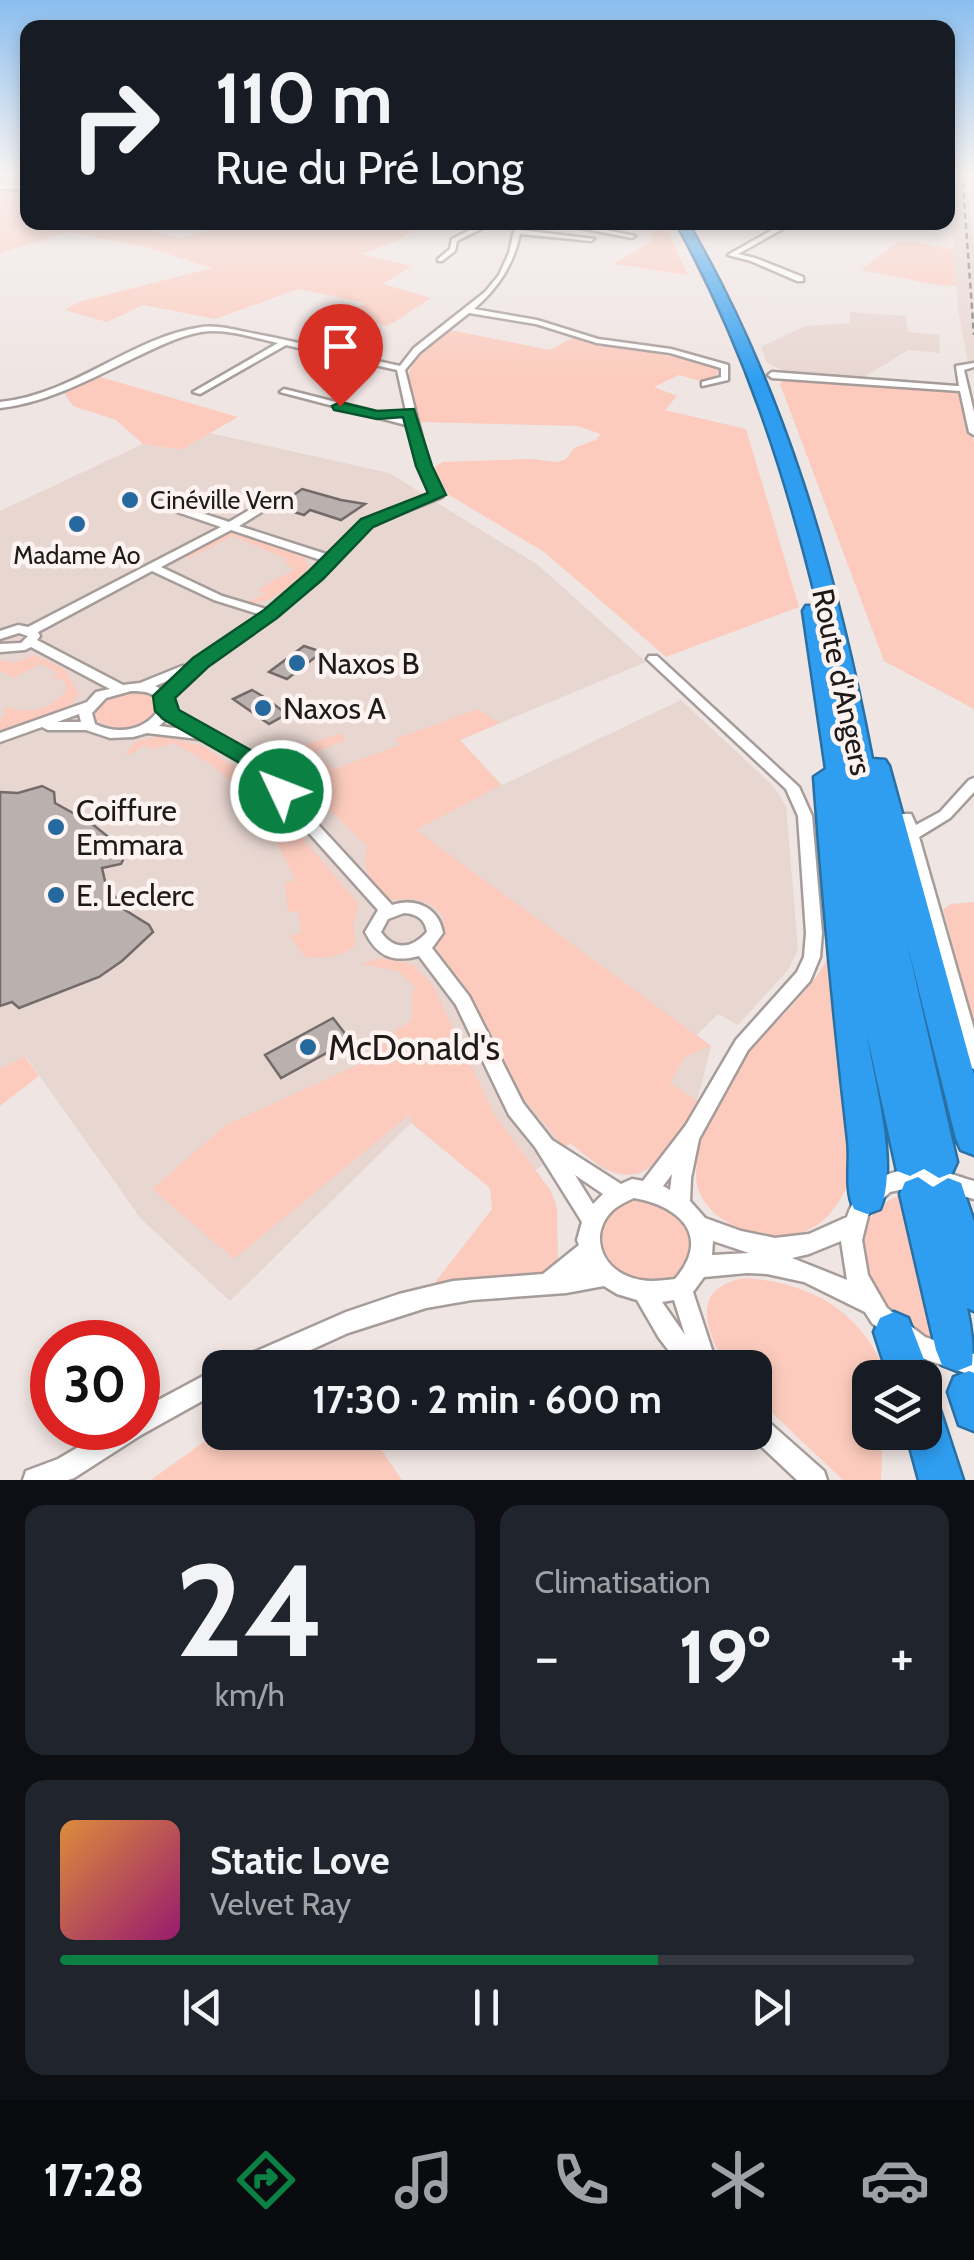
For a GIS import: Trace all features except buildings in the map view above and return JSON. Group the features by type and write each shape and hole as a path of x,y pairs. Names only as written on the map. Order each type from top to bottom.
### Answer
{"highway":[{"name":"Route d'Angers","path":"688,242 772,463 818,628 874,991 974,1292"},
{"name":"Route d'Angers","path":"690,242 764,400 840,649 938,1180 968,1379"},
{"path":"739,340 746,344 758,368 772,375 765,380 764,400"},
{"path":"840,649 851,661 974,1138"},
{"path":"832,713 826,729 826,761 848,1024 867,1146 867,1197"},
{"path":"894,1332 904,1360"},
{"path":"932,1450 941,1480"}],"street":[{"path":"440,260 453,250 454,242"},
{"path":"0,738 37,726 120,688 142,687 200,662 270,614 332,560 367,523 390,511 434,498 438,492 424,466 402,369 416,352 471,311 500,280 513,242"},
{"path":"754,242 731,254 800,279"},
{"path":"471,311 537,322 597,341 662,350 725,367 724,378 705,384"},
{"path":"0,405 56,390 174,337 204,329 285,342 402,369"},
{"path":"197,392 285,342"},
{"path":"968,365 957,370 974,432"},
{"path":"772,375 964,388"},
{"path":"284,392 412,424"},
{"path":"377,415 409,412"},
{"path":"0,648 15,649 31,636 272,501"},
{"path":"161,503 332,560"},
{"path":"152,567 218,598 270,614"},
{"path":"0,635 18,629 120,688"},
{"path":"649,1189 693,1131 742,1045 804,976 812,957 808,837 805,816 792,786 653,659"},
{"path":"145,729 200,662"},
{"path":"81,668 91,703 85,720 88,726"},
{"path":"142,687 264,773 388,911"},
{"path":"37,726 88,726 106,734 145,729 214,738"},
{"path":"912,834 946,815 974,783"},
{"path":"906,816 974,1060"},
{"path":"411,908 430,916 435,933 422,948 398,953 378,943 374,926 388,911 411,908"},
{"path":"422,948 463,1001 516,1108 592,1220"},
{"path":"680,1204 681,1178 693,1131"},
{"path":"542,1141 618,1194"},
{"path":"866,1302 850,1261 852,1224 867,1197 883,1186 919,1176 940,1177 938,1180"},
{"path":"632,1188 649,1189 680,1204 698,1226 700,1267 680,1290 646,1294 617,1286 604,1276 588,1250 592,1220 599,1208 632,1188"},
{"path":"698,1226 750,1244 794,1250 822,1242 852,1224"},
{"path":"550,1282 588,1250"},
{"path":"700,1267 773,1261 813,1272 866,1302 894,1332 968,1379"},
{"path":"288,1350 405,1302 455,1292 518,1289 604,1276"},
{"path":"680,1290 700,1350"},
{"path":"646,1294 682,1350"},
{"path":"160,1412 202,1388"},
{"path":"772,1441 815,1480"},
{"path":"35,1480 65,1469 96,1450"}],"shaded area":[{"path":"0,242 36,242 0,253"},
{"path":"121,242 393,242 361,254 411,266 383,284 431,298 388,326 341,317 365,303 298,289 215,319 143,305 107,322 64,310 79,302 212,268"},
{"path":"650,242 673,242 688,275 614,264"},
{"path":"898,242 914,242 953,249 956,285 943,286 861,270"},
{"path":"953,242 974,242 974,364 968,363 958,310"},
{"path":"850,312 906,316 908,332 939,335 940,353 908,350 859,380 792,375 767,363 761,347 805,326 850,323"},
{"path":"450,330 550,350 574,337 714,365 719,369 716,376 703,382 679,375 654,387 677,396 665,410 746,429 799,607 666,657 544,552 449,495 432,469 443,462 558,462 566,459 574,448 596,440 601,434 577,426 418,422 410,392 410,371 419,356"},
{"path":"97,376 238,417 181,450 143,444 116,420 73,406 63,391"},
{"path":"784,379 962,391 974,443 974,709 884,661 780,384"},
{"path":"210,433 389,473 538,565 646,662 460,740 502,785 681,700 773,786 786,806 798,949 788,970 738,1025 718,1014 697,1035 711,1046 697,1101 670,1152 665,1151 653,1166 639,1174 621,1175 601,1168 570,1143 536,1170 490,1188 411,1123 230,1301 141,1219 26,1057 0,1068 0,511 143,444 181,450"},
{"path":"233,532 305,557 309,568 273,598 246,603 266,593 257,590 295,569 284,563 288,560 233,536 189,558 179,556"},
{"path":"35,655 64,669 79,694 55,716 0,734 0,719 7,714 2,711 13,705 11,709 42,708 67,689 63,679 51,678 58,673 41,664 13,678 0,670 0,660 15,663"},
{"path":"128,691 154,697 157,706 146,720 122,728 97,721 96,707 105,698"},
{"path":"478,709 500,723 460,740 501,785 416,830 711,1046 685,1057 670,1083 697,1101 670,1152 665,1151 641,1172 618,1173 570,1143 565,1148 514,1087 471,996 436,947 445,932 443,916 432,905 419,900 390,900 366,869 368,847 269,750 277,745 287,752 340,733 346,740 313,753 334,769 400,745 395,739"},
{"path":"161,736 202,746 248,776 233,783 209,763 174,743 152,749 144,745 130,755 125,753 137,741"},
{"path":"252,780 359,904 353,925 356,945 344,953 305,957 290,936 301,933 298,911 288,912 285,883 295,880 266,821 238,787"},
{"path":"974,902 974,1024 943,909 951,904"},
{"path":"829,952 834,952 852,1161 850,1180 833,1210 814,1227 789,1236 750,1232 732,1225 703,1200 697,1184 697,1165 690,1160 741,1062 816,978"},
{"path":"380,958 412,964 433,986 494,1114 551,1191 557,1208 558,1265 539,1277 430,1289 492,1209 490,1188 412,1123 409,1115 234,1259 152,1189 226,1125 364,1062 371,1046 412,1020 412,993 416,988 398,971 361,964"},
{"path":"25,1057 39,1076 0,1106 0,1068"},
{"path":"907,1192 944,1348 892,1316 868,1283 862,1265 864,1230 873,1215"},
{"path":"643,1198 671,1211 687,1231 692,1252 674,1279 650,1282 629,1277 604,1250 602,1233 607,1218 620,1205"},
{"path":"745,1278 792,1286 831,1304 863,1334 880,1360 852,1360 852,1450 882,1450 881,1480 843,1480 772,1413 772,1350 719,1350 707,1313 715,1291"},
{"path":"202,1443 202,1450 382,1450 402,1480 151,1480"}],"railway":[{"path":"967,242 974,335"}],"place":[{"name":"Cinéville Vern","path":"130,500"},
{"name":"Madame Ao","path":"77,524"},
{"name":"Naxos B","path":"297,663"},
{"name":"Naxos A","path":"263,708"},
{"name":"Coiffure Emmara","path":"56,827"},
{"name":"E. Leclerc","path":"56,895"},
{"name":"McDonald's","path":"308,1047"}],"route":[{"path":"281,791 246,757 166,711 164,696 200,662 270,614 316,575 367,523 438,495 424,466 409,412 377,415 340,406"}]}
